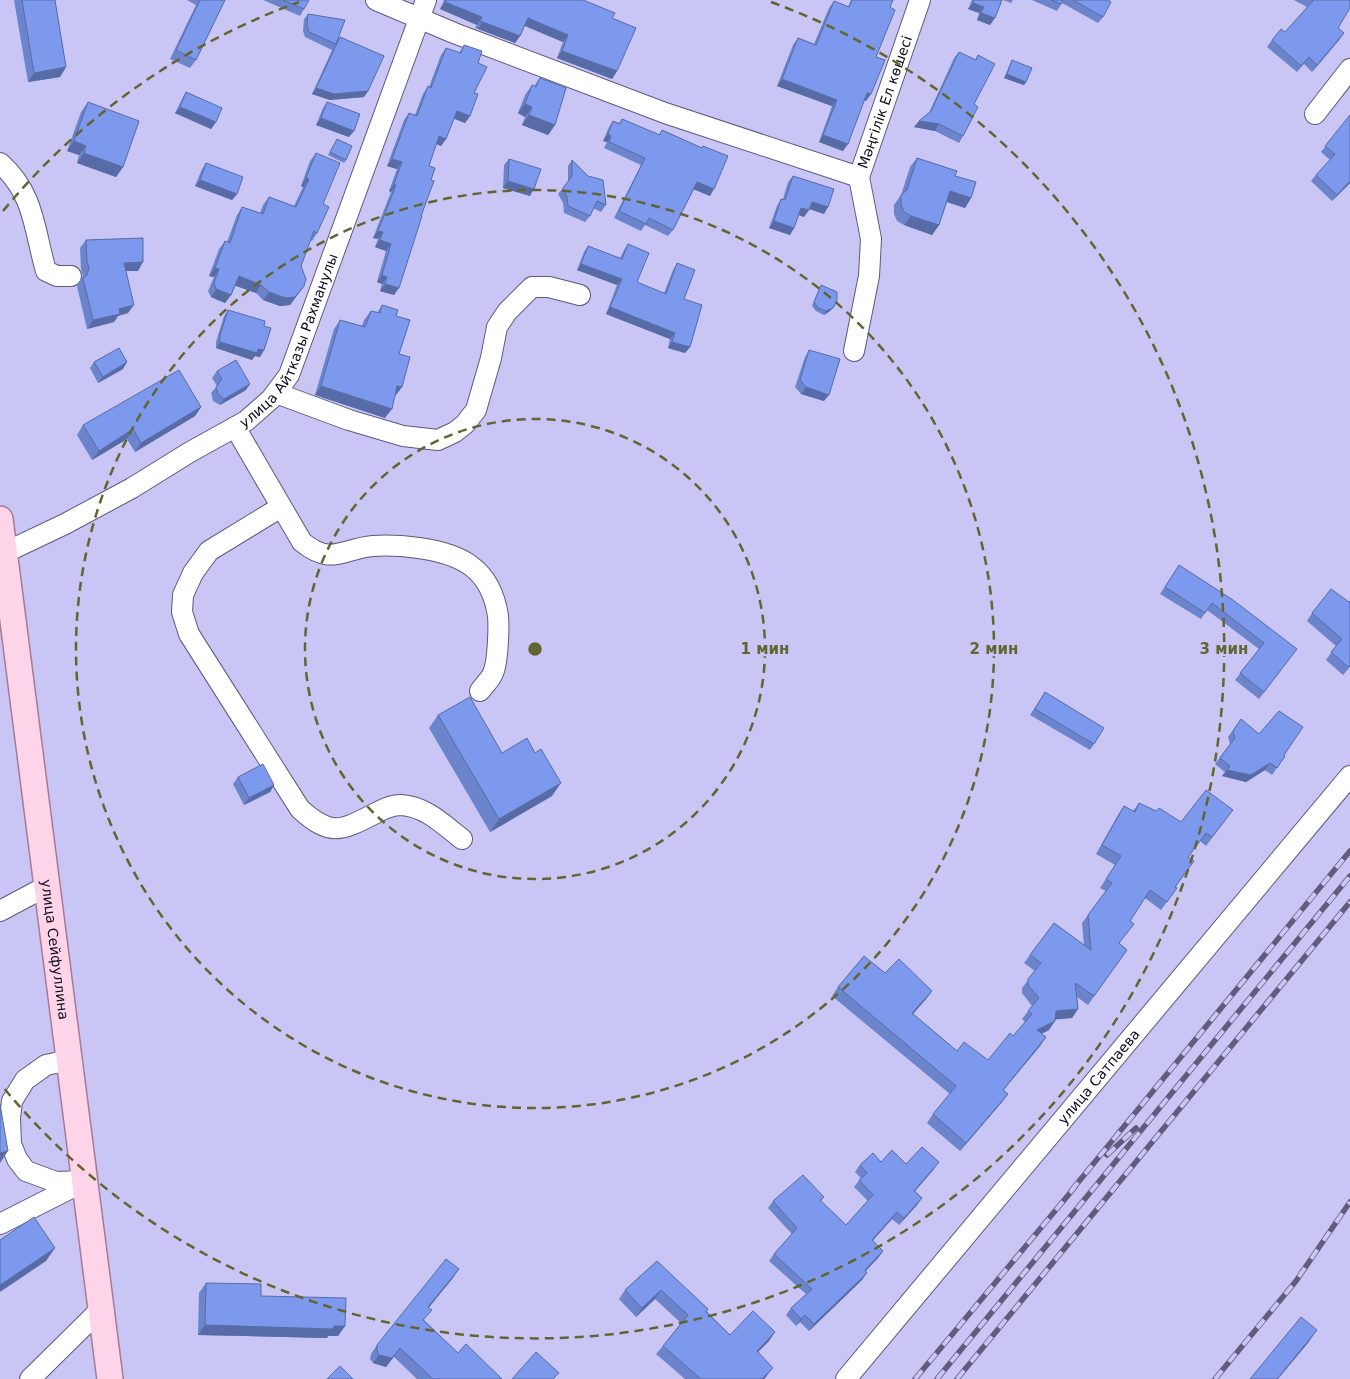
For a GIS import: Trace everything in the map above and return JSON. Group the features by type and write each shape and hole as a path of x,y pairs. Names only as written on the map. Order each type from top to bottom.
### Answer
{"main road":[{"name":"улица Сейфуллина","path":"0,519 110,1379"}],"street":[{"path":"376,0 422,8 454,33 666,113 859,177"},
{"name":"Мәңгілік Ел көшесі","path":"854,351 869,276 871,239 859,177 920,0"},
{"name":"улица Айтказы Рахманулы","path":"4,553 124,493 246,421 276,393 289,375 422,8"},
{"path":"1315,114 1350,69"},
{"path":"0,163 15,179 31,206 46,271 57,276 72,276"},
{"path":"276,393 349,420 403,436 438,440 456,432 466,424 476,410 491,358 497,327 507,312 522,296 532,287 549,286 580,295"},
{"path":"235,427 302,542 313,551 326,555 340,555 373,546 402,546 437,551 460,558 474,567 488,586 496,604 499,628 494,673 480,691"},
{"path":"281,507 209,552 193,572 183,594 182,612 189,634 300,808 312,820 323,827 343,828 387,808 400,805 430,814 462,839"},
{"name":"улица Сатпаева","path":"846,1379 1350,776"},
{"path":"0,910 47,886"},
{"path":"69,1060 46,1065 25,1080 12,1101 10,1118 11,1144 17,1159 26,1171 56,1182 85,1181"},
{"path":"0,1224 85,1181"},
{"path":"30,1379 101,1310"}],"building":[{"path":"22,0 55,0 66,67 34,73"},
{"path":"200,0 225,0 196,60 176,50"},
{"path":"283,0 309,0 304,9"},
{"path":"446,0 583,0 615,13 612,18 636,28 617,71 562,51 568,35 528,18 520,36 480,21 482,17 445,2"},
{"path":"852,0 893,0 890,7 895,10 876,57 885,60 871,94 867,93 848,144 823,135 837,100 782,79 798,38 816,45 834,1 849,7"},
{"path":"974,0 1002,0 995,18 981,13 984,7 973,3"},
{"path":"1051,0 1063,0 1061,4"},
{"path":"1073,0 1108,0 1111,2 1103,17"},
{"path":"1311,0 1350,0 1350,8 1338,28 1344,33 1317,65 1309,57 1301,66 1272,40 1281,29 1285,32 1313,1"},
{"path":"308,14 345,20 336,44 309,32 307,26"},
{"path":"340,37 384,56 368,91 334,94 316,88"},
{"path":"464,45 482,51 478,63 487,67 474,93 478,94 470,116 457,111 446,139 439,136 429,166 435,168 431,180 434,181 399,288 385,284 387,277 382,275 391,244 380,240 383,232 378,231 396,185 394,184 402,162 392,159 409,113 417,116 428,86 431,88 446,48 461,53"},
{"path":"959,52 976,60 978,55 995,64 974,104 978,107 963,136 939,124 919,121 931,111"},
{"path":"1012,60 1032,68 1026,82 1007,74"},
{"path":"540,78 566,88 555,125 529,115 532,107 525,104 532,85 536,87"},
{"path":"186,92 222,108 216,122 180,107"},
{"path":"88,102 139,121 123,167 84,153 86,146 74,141"},
{"path":"327,102 360,114 354,131 321,118"},
{"path":"1350,115 1350,181 1337,195 1316,175 1335,154 1325,146"},
{"path":"622,119 660,135 662,130 702,148 703,146 728,156 714,189 697,182 673,230 649,218 646,224 619,211 645,158 609,142 611,136 608,134 613,121 620,124"},
{"path":"337,139 352,146 346,160 330,152"},
{"path":"316,153 340,163 323,204 329,207 317,233 314,231 301,266 306,279 304,286 295,297 286,298 269,292 261,285 239,276 231,295 216,289 214,283 219,269 215,268 225,241 230,243 242,207 263,214 269,197 296,207 309,179 306,178"},
{"path":"917,158 957,171 955,176 976,182 971,198 950,191 939,225 911,216 904,212 901,205 901,195 907,190"},
{"path":"509,159 541,169 534,189 508,181"},
{"path":"572,160 588,176 603,180 606,205 597,201 590,216 568,206 563,188 572,176"},
{"path":"206,163 243,177 237,194 200,180"},
{"path":"793,176 834,189 828,207 812,202 809,210 801,208 794,228 774,221 781,199 785,200"},
{"path":"143,238 143,262 124,263 134,305 119,309 120,314 93,320 83,278 87,275 89,268 86,240"},
{"path":"628,244 649,253 637,282 666,294 677,263 695,270 684,299 702,305 690,347 672,342 675,333 610,307 622,279 581,264 588,246 622,259"},
{"path":"821,285 837,292 837,301 833,308 826,311 818,308 814,302"},
{"path":"382,305 398,310 396,316 410,320 399,354 410,357 402,387 397,386 392,409 321,386 340,320 365,327 371,311 380,313"},
{"path":"228,310 265,321 264,326 271,328 264,350 258,349 257,353 220,342 220,335"},
{"path":"119,348 127,362 103,377 94,362"},
{"path":"809,350 840,359 829,395 806,387 800,380"},
{"path":"236,360 250,384 224,399 218,394 216,387 222,379 217,371"},
{"path":"179,370 201,407 141,443 133,429 99,451 83,425"},
{"path":"1179,565 1233,600 1297,649 1264,692 1240,673 1264,643 1212,603 1205,613 1165,587"},
{"path":"1331,589 1350,601 1350,665 1348,667 1331,652 1342,639 1312,613"},
{"path":"1045,692 1104,728 1094,744 1035,709"},
{"path":"470,697 502,753 527,738 535,753 541,749 561,783 499,819 438,715"},
{"path":"1279,711 1303,727 1277,768 1270,763 1251,775 1227,770 1230,766 1220,758 1235,738 1233,731 1241,719 1259,734"},
{"path":"263,764 274,785 249,798 238,777"},
{"path":"1206,790 1233,810 1212,837 1206,833 1188,857 1194,861 1175,887 1177,888 1167,902 1150,890 1130,921 1134,924 1119,943 1127,950 1094,996 1075,983 1078,1009 1056,1011 1055,1021 1037,1030 1046,1037 1003,1090 1008,1094 966,1143 933,1114 956,1086 838,987 864,956 885,973 899,959 932,991 912,1013 957,1051 964,1042 988,1060 1010,1033 1013,1036 1032,1014 1028,1011 1039,998 1028,985 1028,979 1041,963 1030,955 1054,923 1091,950 1088,915 1112,883 1106,879 1121,856 1102,845 1124,806 1135,812 1139,803 1156,811 1159,808 1181,822"},
{"path":"0,1104 8,1151 0,1153"},
{"path":"922,1147 939,1162 914,1191 922,1198 904,1218 897,1212 872,1240 883,1251 865,1270 867,1273 814,1324 805,1315 801,1319 791,1308 812,1289 774,1254 797,1228 773,1201 803,1175 824,1197 820,1200 846,1225 873,1195 859,1180 867,1173 860,1165 873,1153 881,1162 892,1150 906,1164"},
{"path":"34,1217 55,1248 0,1285 0,1240"},
{"path":"446,1259 459,1269 428,1307 432,1310 423,1320 458,1353 466,1344 502,1379 433,1379 400,1348 392,1358 379,1355 377,1345"},
{"path":"657,1261 708,1309 706,1312 730,1335 753,1311 775,1332 757,1351 773,1368 762,1379 701,1379 663,1346 688,1315 661,1290 642,1308 625,1290"},
{"path":"206,1283 261,1284 261,1296 346,1298 345,1326 334,1326 333,1329 205,1325"},
{"path":"1301,1317 1317,1330 1277,1379 1250,1379"},
{"path":"536,1352 559,1373 553,1379 512,1379"},
{"path":"340,1366 353,1379 327,1379"}],"railway":[{"path":"1071,1191 1350,851"},
{"path":"937,1379 1350,876"},
{"path":"957,1379 1350,902"},
{"path":"1107,1155 1136,1128"},
{"path":"915,1379 1075,1187"},
{"path":"1215,1379 1296,1281 1350,1202"}]}
